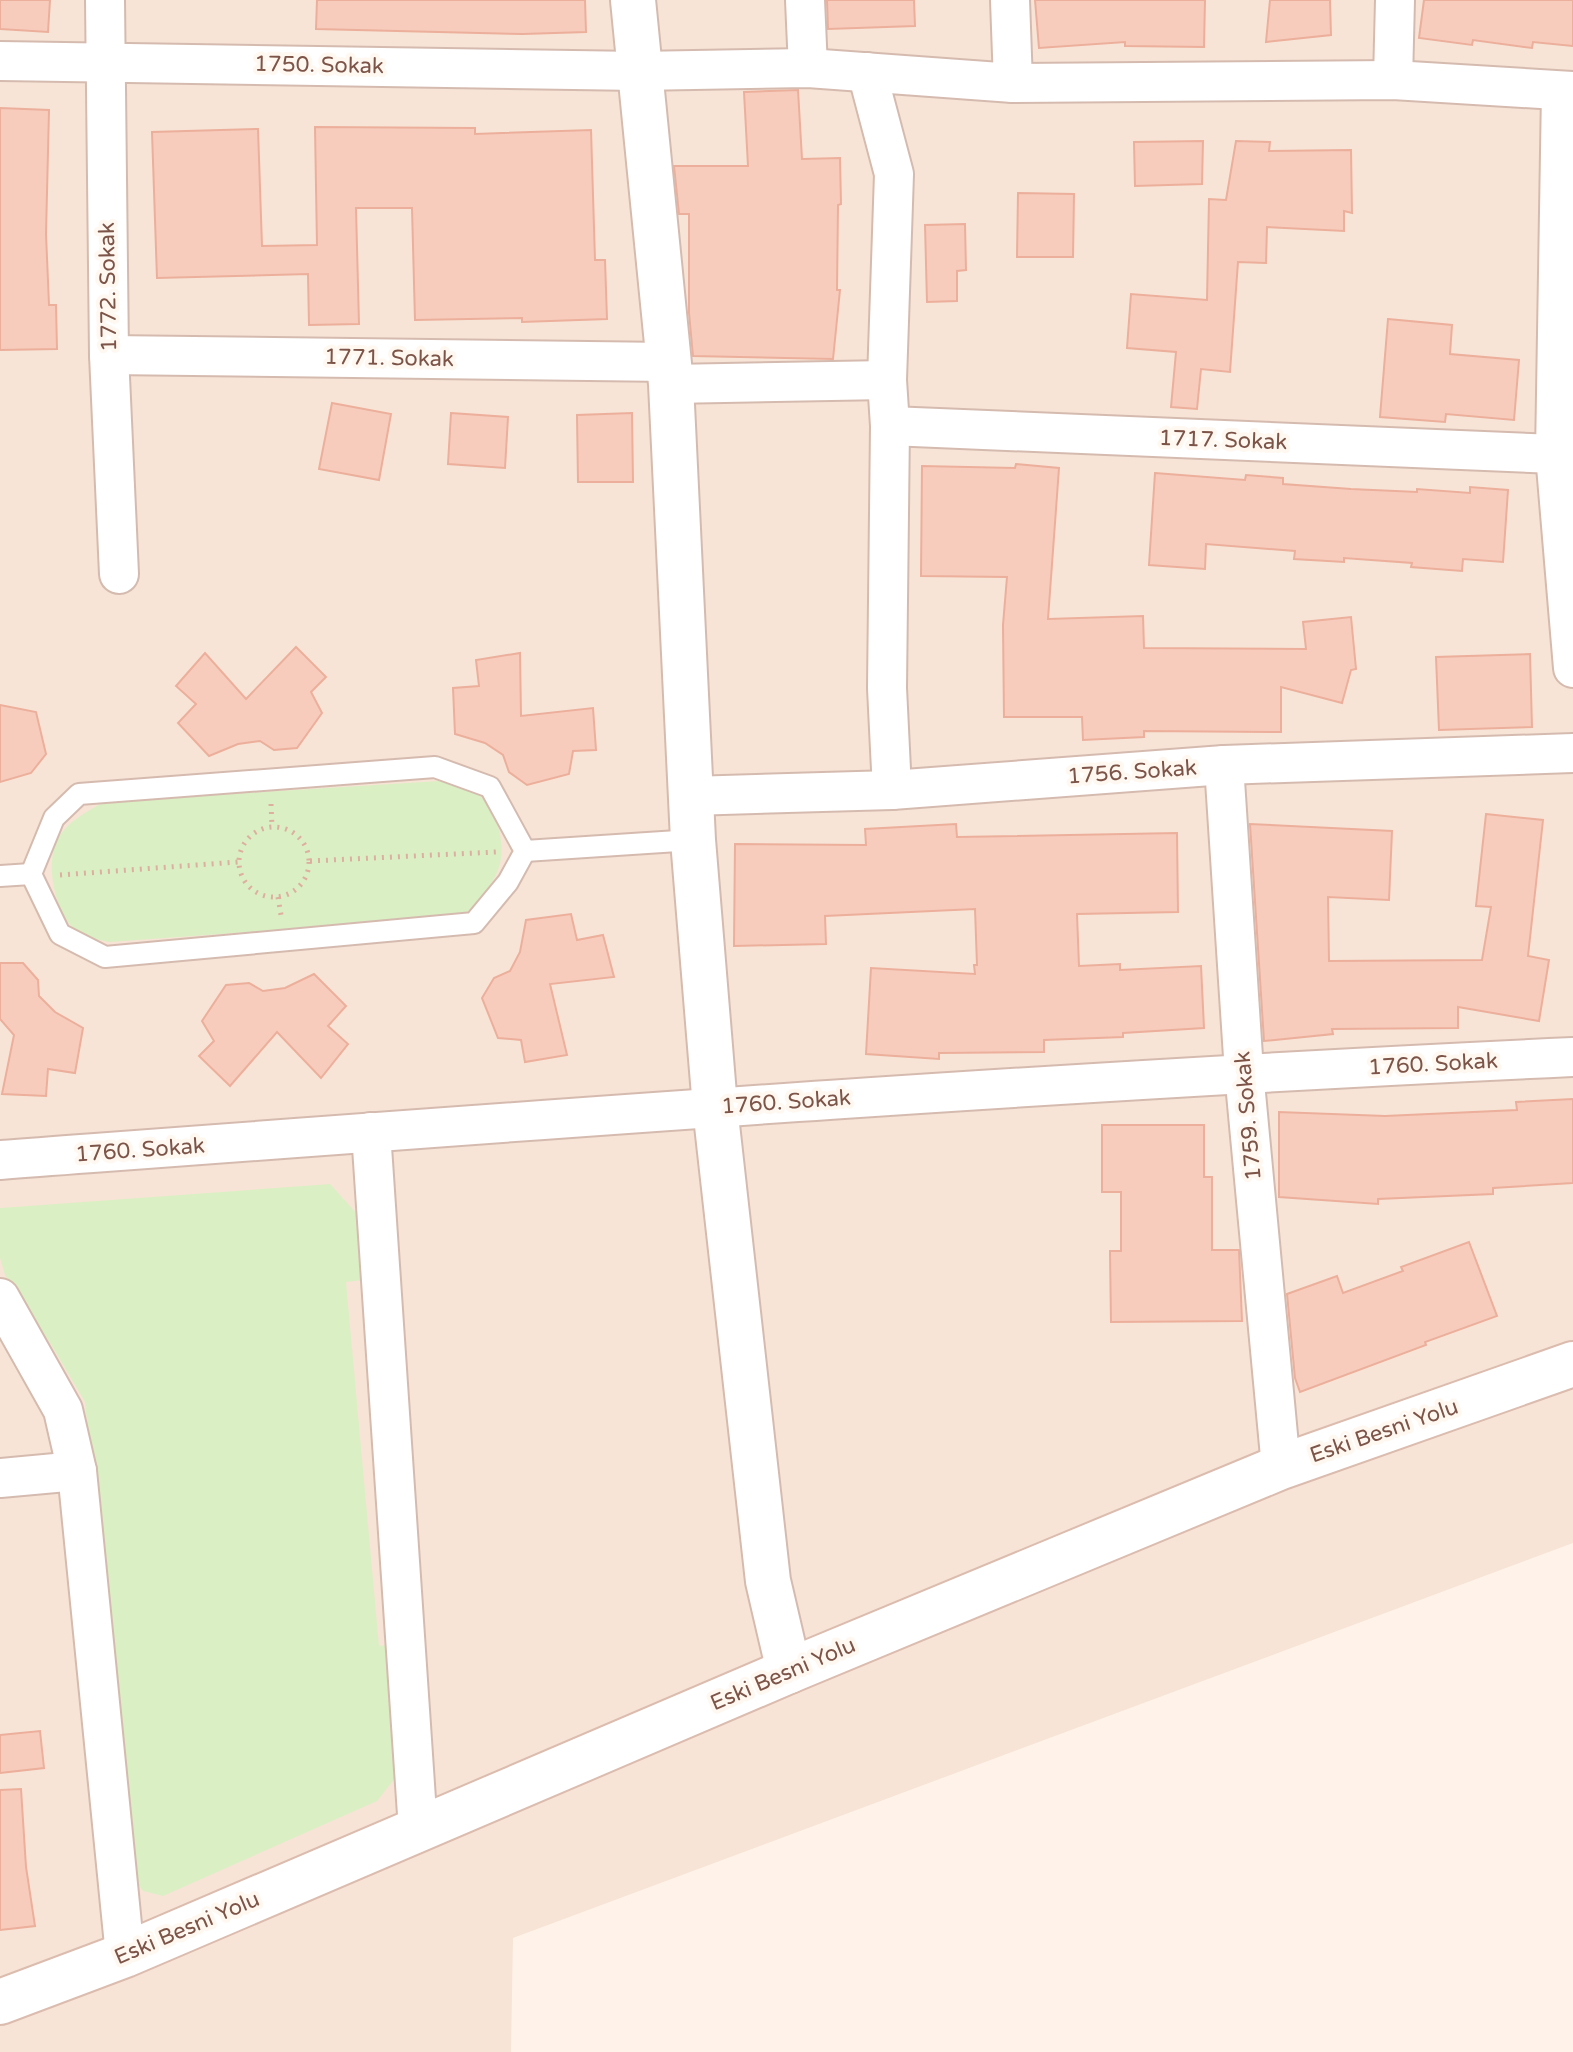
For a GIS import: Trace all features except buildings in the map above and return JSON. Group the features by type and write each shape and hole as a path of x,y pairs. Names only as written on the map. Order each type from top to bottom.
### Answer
{"main road":[{"path":"633,0 670,373 690,796 715,1107 768,1581 789,1671"},
{"name":"Eski Besni Yolu","path":"0,2002 125,1955 789,1671 1281,1467 1573,1364"}],"street":[{"name":"1772. Sokak","path":"105,0 109,355 119,574"},
{"path":"805,0 808,68"},
{"path":"1010,0 1013,83"},
{"path":"1393,80 1395,0"},
{"name":"1750. Sokak","path":"0,61 638,71 808,68 1013,83 1393,80 1567,92"},
{"path":"867,72 894,174 887,380 890,426 887,688 892,790"},
{"path":"1567,92 1555,454 1573,668"},
{"name":"1771. Sokak","path":"109,355 887,380"},
{"name":"1717. Sokak","path":"890,426 1555,454"},
{"name":"1756. Sokak","path":"690,796 892,790 1224,765 1573,753"},
{"name":"1759. Sokak","path":"1224,765 1244,1072 1281,1467"},
{"name":"1760. Sokak","path":"0,1160 715,1107 1244,1072 1573,1057"},
{"path":"371,1132 418,1829"},
{"path":"0,1298 63,1410 77,1471 125,1955"},
{"path":"0,1478 77,1471"}],"lane":[{"path":"435,767 490,787 525,851 508,882 474,923 105,957 60,934 31,874 54,818 79,794 435,767"},
{"path":"525,851 693,840"},
{"path":"0,876 31,874"}],"path":[{"path":"272,826 283,827 302,839 310,861 303,882 295,890 274,897 251,889 243,880 238,862 242,845 249,835 272,826"},
{"path":"310,861 525,851"},
{"path":"31,874 73,875 238,862"}],"shaded area":[{"path":"0,0 1573,0 1573,1543 513,1938 511,2052 0,2052"}],"green space":[{"path":"439,781 467,788 482,798 498,826 502,848 499,867 488,888 478,902 460,917 109,942 78,932 67,921 57,900 52,862 57,841 71,823 104,802"},
{"path":"330,1184 358,1215 363,1280 346,1282 379,1646 394,1644 400,1772 377,1801 163,1896 143,1891 132,1876 85,1402 5,1275 0,1258 0,1208"}]}
